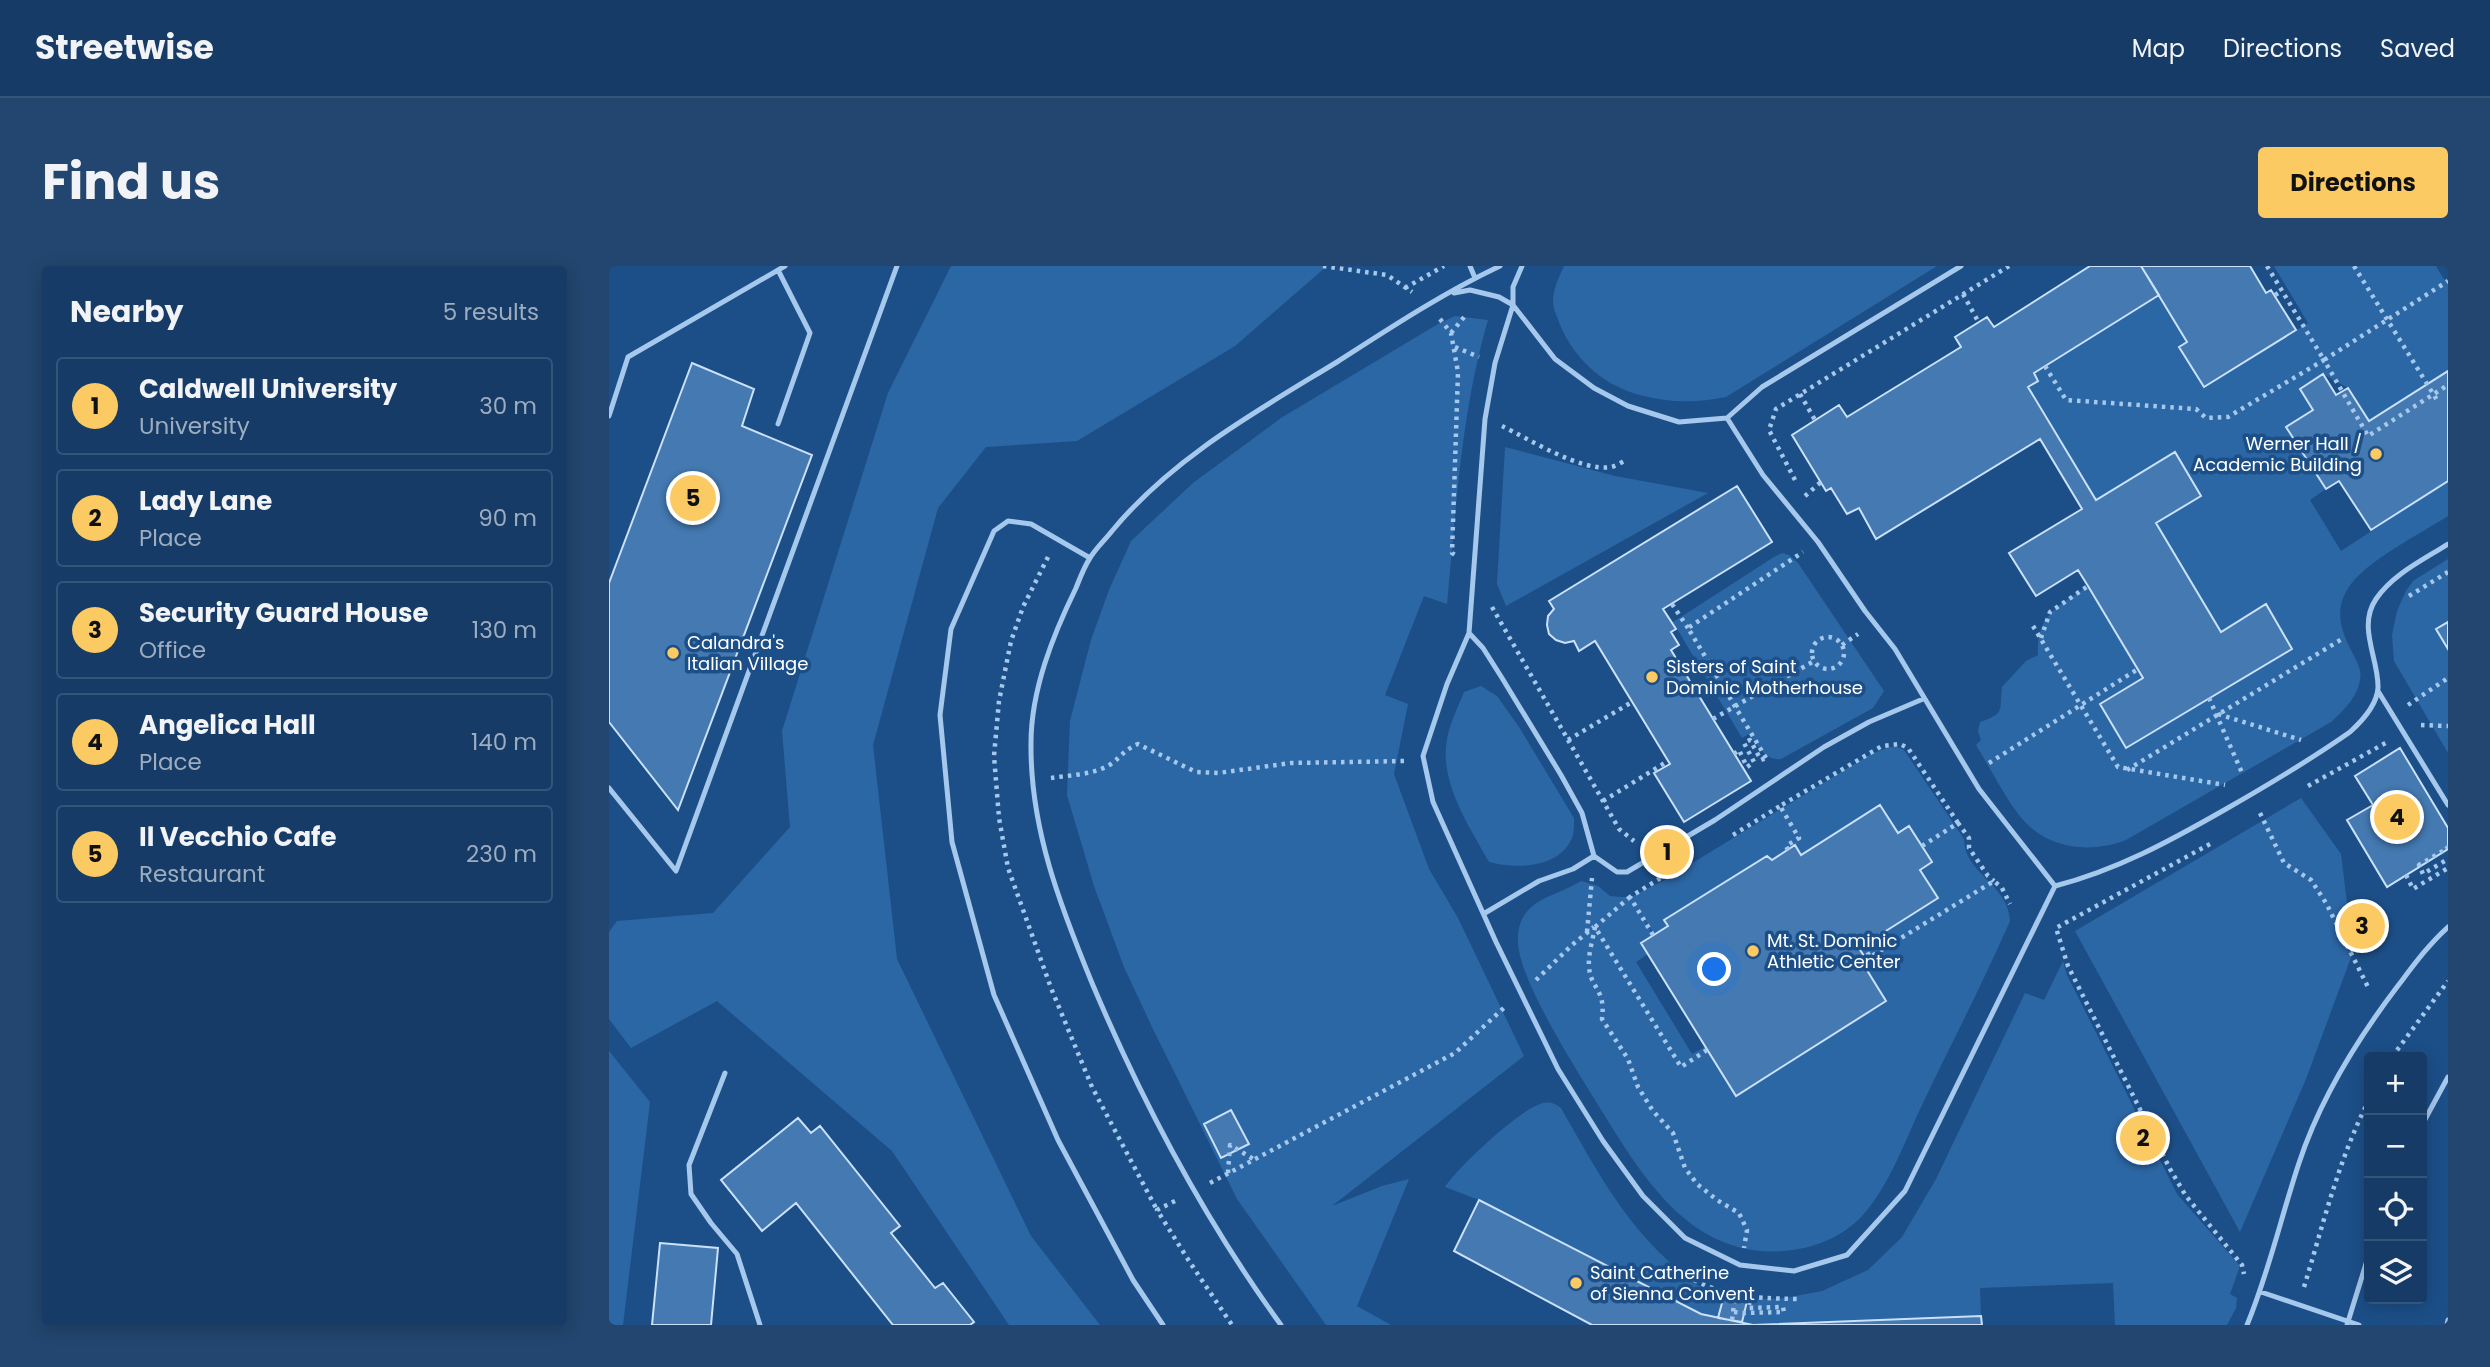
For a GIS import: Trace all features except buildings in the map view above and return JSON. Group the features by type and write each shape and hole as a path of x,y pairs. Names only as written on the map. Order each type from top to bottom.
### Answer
{"lane":[{"path":"609,416 628,357 785,266"},
{"path":"609,788 676,871 897,266"},
{"path":"1470,266 1475,278"},
{"path":"1281,1325 1248,1279 1201,1203 1145,1103 1059,902 1040,834 1032,779 1031,740 1036,699 1050,650 1090,558 1123,518 1159,482 1216,437 1448,294 1500,266"},
{"path":"1522,266 1513,287 1513,305 1495,363 1485,419 1469,633 1447,684 1423,756 1433,802 1496,942 1558,1069 1603,1141 1643,1196 1685,1238 1740,1265 1794,1271 1847,1255 1905,1191 2055,886"},
{"path":"1448,294 1471,290 1499,297 1513,305 1555,359 1594,388 1628,406 1679,422 1727,418 1762,387 1961,266"},
{"path":"778,270 810,333 778,424"},
{"path":"1727,418 1763,475 1818,542 1865,611 1895,649 1979,789 2055,886"},
{"path":"1090,558 1031,524 1007,522 994,531 951,629 940,715 952,842 994,995 1058,1140 1133,1279 1163,1325"},
{"path":"2448,544 2397,576 2375,600 2368,622 2378,691 2448,805"},
{"path":"1469,633 1483,648 1503,678 1561,775 1582,813 1594,856 1617,872 1627,872 1715,820 1824,747 1868,722 1923,699"},
{"path":"2055,886 2092,877 2162,845 2262,788 2350,733 2362,721 2378,691"},
{"path":"1485,914 1539,881 1573,869 1594,856"},
{"path":"2247,1325 2261,1292 2299,1161 2334,1079 2428,945 2448,926"},
{"path":"725,1073 689,1165 691,1194 737,1254 760,1325"},
{"path":"2427,1116 2448,1077"},
{"path":"2348,1323 2364,1270"},
{"path":"2261,1292 2359,1325"},
{"path":"2447,1325 2448,1320"}],"path":[{"path":"1323,266 1387,275 1413,293"},
{"path":"1361,270 1371,266"},
{"path":"1405,288 1444,266"},
{"path":"1821,482 1804,496 1769,430 1776,409 2009,266"},
{"path":"2267,266 2368,436 2448,385"},
{"path":"2354,266 2437,400"},
{"path":"2045,366 2066,400 2196,409 2206,418 2228,417 2448,281"},
{"path":"2275,295 2282,291"},
{"path":"1963,294 1979,323"},
{"path":"1451,332 1465,316"},
{"path":"1440,319 1451,332 1458,372 1452,553 1474,565"},
{"path":"1800,394 1815,420"},
{"path":"1506,429 1561,456 1588,465 1611,467 1626,460"},
{"path":"1688,628 1818,542"},
{"path":"2399,602 2448,572"},
{"path":"2041,638 2050,612 2088,586"},
{"path":"1489,596 1491,607 1619,829 1635,841"},
{"path":"1672,604 1766,758 1761,760 1750,740 1744,743 1754,762 1747,767 1739,750 1734,754"},
{"path":"2033,626 2118,767 2225,785"},
{"path":"1833,638 1842,645 1843,660 1836,667 1821,668 1814,661 1812,650 1817,640 1833,638"},
{"path":"2127,770 2342,639"},
{"path":"1713,719 1814,661"},
{"path":"1989,764 2138,669"},
{"path":"2393,716 2448,678"},
{"path":"2209,698 2243,775"},
{"path":"1569,740 1632,702"},
{"path":"2218,714 2301,740"},
{"path":"2424,724 2448,726"},
{"path":"2308,786 2394,738"},
{"path":"1050,778 1098,770 1138,744 1196,772 1218,773 1272,764 1424,760"},
{"path":"1723,841 1882,746 1900,744 1908,748 1969,838 1969,848 1988,876 2002,888 2010,904"},
{"path":"2355,760 2363,763"},
{"path":"1603,801 1668,761"},
{"path":"1780,806 1799,838 1786,846 1788,850"},
{"path":"2250,819 2260,813 2284,863 2311,880 2326,903 2368,987"},
{"path":"1922,846 1958,823"},
{"path":"2219,838 2056,928 2068,966 2170,1169 2186,1196 2242,1265 2245,1281"},
{"path":"2446,846 2448,848 2419,865 2423,874 2448,859"},
{"path":"1587,932 1594,856"},
{"path":"1535,982 1587,932 1630,897 1688,862"},
{"path":"2406,875 2413,889 2448,868"},
{"path":"1863,945 1870,957 1994,881"},
{"path":"1630,897 1653,935"},
{"path":"1595,927 1681,1067 1707,1050"},
{"path":"1595,927 1588,965 1604,1004 1602,1019 1628,1059 1638,1087 1653,1111 1673,1133 1685,1167 1697,1184 1739,1213 1747,1230 1744,1251"},
{"path":"2350,950 2359,946"},
{"path":"2396,1052 2448,981"},
{"path":"1209,1184 1455,1054 1509,1004"},
{"path":"2304,1288 2332,1195 2364,1110"},
{"path":"1228,1174 1230,1145 1255,1160"},
{"path":"1175,1201 1157,1210 1232,1325"},
{"path":"1679,1272 1717,1291 1735,1296 1797,1299"},
{"path":"1732,1320 1735,1296"},
{"path":"1734,1311 1784,1312 1783,1307 1748,1308 1751,1298"}],"shaded area":[{"path":"951,266 1327,266 1235,346 1077,441 986,447 938,508 873,745 897,959 1031,1236 1100,1325 1009,1325 892,1151 717,1001 631,1048 609,1019 609,932 617,921 713,913 790,827 782,731 888,393"},
{"path":"1564,266 1937,266 1726,397 1683,401 1651,398 1612,384 1579,356 1563,331 1553,306 1555,288"},
{"path":"2274,266 2436,266 2448,281 2448,371 2369,421 2348,388 2323,374 2300,389 2313,410 2286,427 2326,489 2310,500 2341,551 2448,481 2448,516 2370,565 2345,593 2340,619 2348,645 2359,666 2359,686 2353,698 2331,722 2126,840 2100,847 2060,844 2036,832 2020,816 1976,745 1981,740 1978,731 1980,722 1998,713 2002,687 2026,661 2038,655 2038,641 2045,620 2059,606 2088,586 2143,678 2100,705 2126,748 2292,649 2266,605 2221,632 2156,523 2199,497 2096,500 2028,387 2038,381 2034,373 2159,295 2187,342 2179,347 2204,387 2308,323"},
{"path":"1455,316 1488,320 1471,390 1447,604 1424,596 1385,695 1408,704 1394,774 1429,869 1458,918 1524,1056 1332,1206 1382,1186 1409,1179 1357,1306 1391,1325 1326,1325 1237,1199 1124,967 1094,886 1067,795 1070,721 1091,640 1131,541 1193,483 1281,418"},
{"path":"1505,447 1615,476 1708,493 1506,606 1497,584"},
{"path":"1782,553 1798,563 1884,691 1873,708 1781,759 1775,759 1762,751 1749,734 1742,738 1673,622"},
{"path":"2448,559 2448,753 2394,661 2392,635 2397,611 2413,581"},
{"path":"1481,686 1497,696 1519,727 1574,818 1573,835 1567,846 1559,855 1549,860 1512,866 1489,862 1457,803 1447,771 1447,739 1464,692"},
{"path":"1890,747 1904,750 1964,839 1971,861 2002,897 2010,921 1897,1161 1882,1189 1863,1215 1837,1236 1805,1248 1783,1251 1754,1250 1727,1243 1703,1232 1682,1216 1662,1197 1628,1153 1572,1063 1529,982 1521,959 1519,927 1530,908 1581,881 1598,886 1610,896 1631,897 1663,881 1871,754","holes":["1880,805 1898,833 1910,827 1932,862 1921,871 1938,898 1859,948 1869,964 1865,967 1886,1001 1736,1095 1705,1047 1692,1054 1636,962 1648,954 1641,943 1653,935 1636,906 1654,934 1668,926 1665,920 1767,856 1773,860 1795,846 1801,855"]},
{"path":"2301,798 2341,854 2353,952 2306,1079 2240,1232 2075,931"},
{"path":"2063,961 2067,975 2177,1194 2240,1266 2230,1294 2237,1298 2236,1308 2227,1325 2115,1325 2113,1283 1980,1288 1981,1316 1753,1325 1701,1314 1479,1200 1445,1187 1463,1166 1517,1117 1543,1103 1551,1103 1561,1108 1612,1194 1642,1234 1678,1269 1676,1274 1709,1291 1743,1300 1785,1298 1822,1291 1868,1270 1902,1237 1936,1179 2025,993 2044,1000"},
{"path":"609,1051 650,1102 623,1325 609,1325"}],"place":[{"name":"Werner Hall / Academic Building","path":"2376,454"},
{"name":"Il Vecchio Cafe","path":"693,498"},
{"name":"Calandra's Italian Village","path":"673,653"},
{"name":"Sisters of Saint Dominic Motherhouse","path":"1652,677"},
{"name":"Angelica Hall","path":"2397,817"},
{"name":"Caldwell University","path":"1667,852"},
{"name":"Security Guard House","path":"2362,926"},
{"name":"Mt. St. Dominic Athletic Center","path":"1753,951"},
{"name":"Lady Lane","path":"2143,1138"},
{"name":"Saint Catherine of Sienna Convent","path":"1576,1283"}]}
